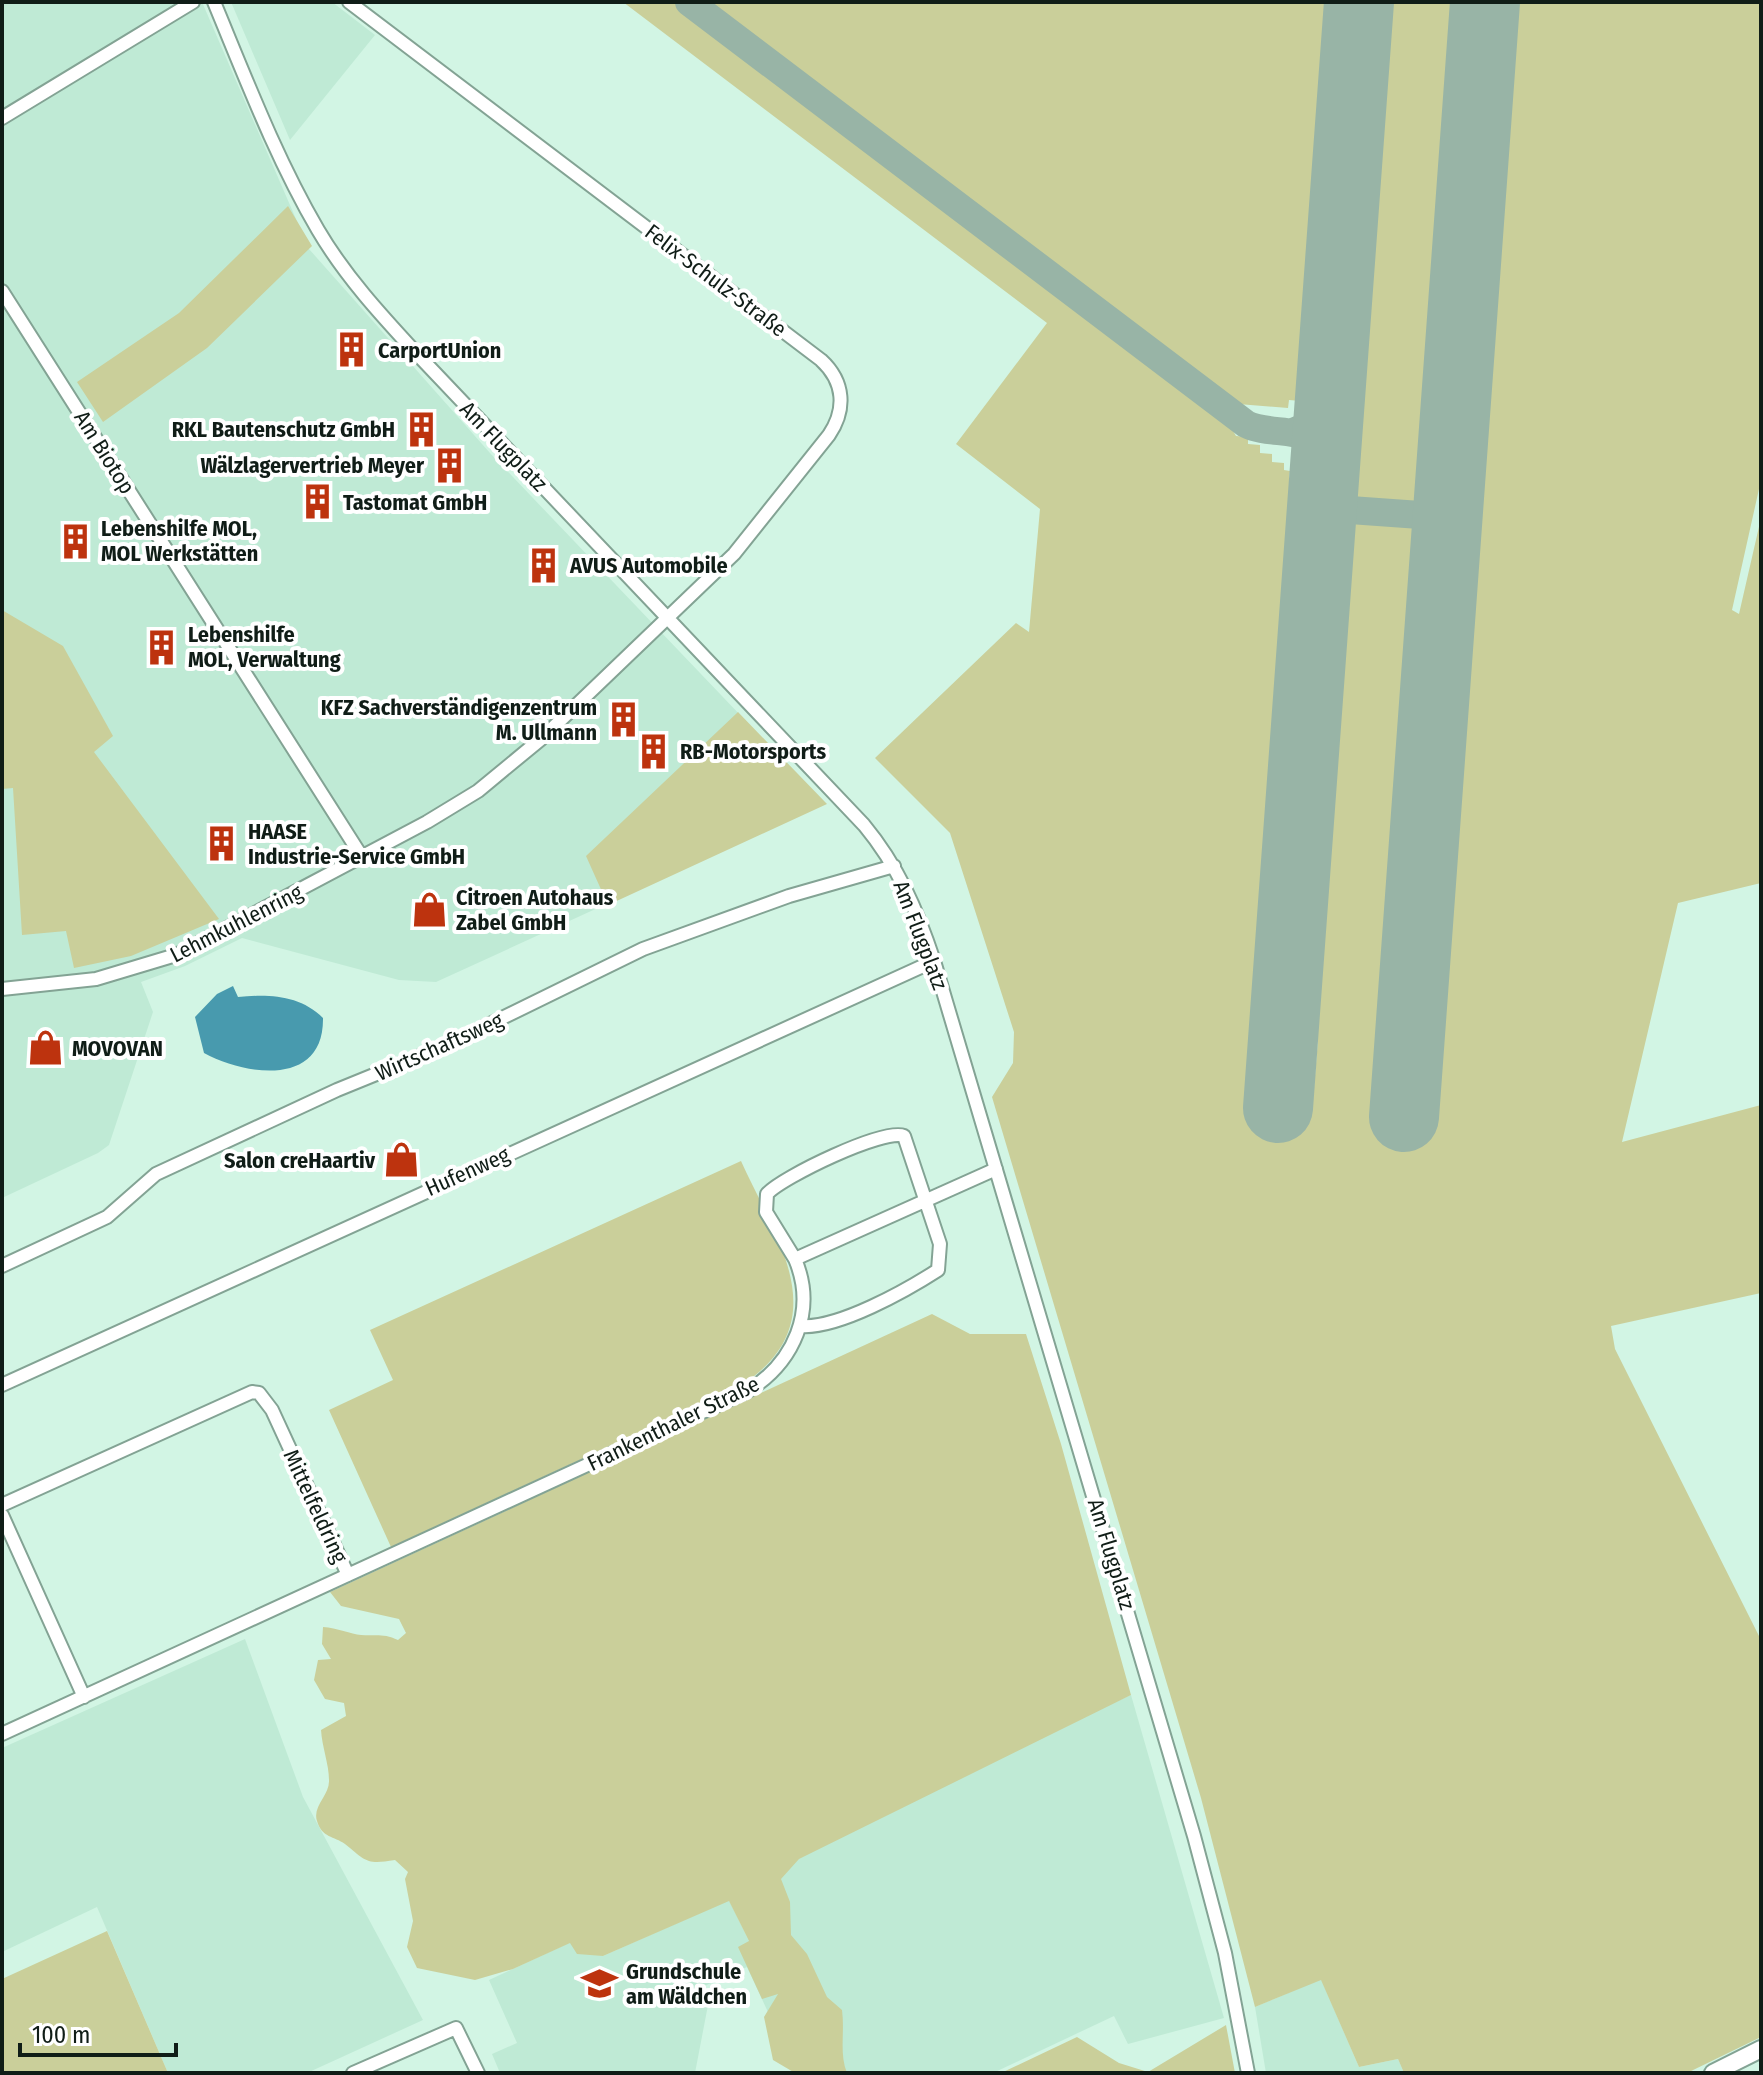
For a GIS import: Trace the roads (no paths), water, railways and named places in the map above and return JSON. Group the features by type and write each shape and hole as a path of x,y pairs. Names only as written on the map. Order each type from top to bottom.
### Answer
{"main road":[{"path":"1713,2073 1761,2049"}],"street":[{"path":"2,118 193,2"},
{"name":"Am Flugplatz","path":"214,2 285,170 319,231 352,280 417,354 864,825 894,866 918,914 1194,1836 1225,1953 1248,2073"},
{"name":"Felix-Schulz-Straße","path":"349,2 809,351 837,379 841,407 829,435 750,537 668,618"},
{"name":"Am Biotop","path":"2,291 362,857"},
{"name":"Lehmkuhlenring","path":"2,989 78,982 158,962 227,931 455,806 513,765 668,618"},
{"name":"Wirtschaftsweg","path":"2,1266 107,1217 156,1174 337,1090 445,1046 643,949 789,896 884,872 894,866"},
{"name":"Hufenweg","path":"2,1385 934,961"},
{"name":"Frankenthaler Straße","path":"348,1575 748,1391 778,1367 801,1326 804,1292 795,1259 766,1212 767,1194 780,1182 886,1135 904,1136 926,1200"},
{"path":"795,1259 996,1169"},
{"path":"801,1326 816,1327 838,1319 938,1270 940,1244 926,1200"},
{"name":"Mittelfeldring","path":"2,1505 252,1392 259,1393 272,1410 348,1575 2,1734"},
{"path":"2,1515 84,1697"},
{"path":"353,2073 456,2028 478,2073"}],"water":[{"path":"233,986 238,997 294,1000 323,1018 320,1040 311,1056 297,1065 280,1070 261,1070 241,1067 204,1053 195,1017 217,994"}],"place":[{"name":"CarportUnion","path":"352,350"},
{"name":"RKL Bautenschutz GmbH","path":"421,429"},
{"name":"Wälzlagervertrieb Meyer","path":"450,465"},
{"name":"Tastomat GmbH","path":"317,502"},
{"name":"Lebenshilfe MOL, MOL Werkstätten","path":"75,541"},
{"name":"AVUS Automobile","path":"544,565"},
{"name":"Lebenshilfe MOL, Verwaltung","path":"162,647"},
{"name":"KFZ Sachverständigenzentrum M. Ullmann","path":"623,720"},
{"name":"RB-Motorsports","path":"654,751"},
{"name":"HAASE Industrie-Service GmbH","path":"222,844"},
{"name":"Citroen Autohaus Zabel GmbH","path":"430,910"},
{"name":"MOVOVAN","path":"46,1048"},
{"name":"Salon creHaartiv","path":"401,1160"},
{"name":"Grundschule am Wäldchen","path":"600,1984"}]}
